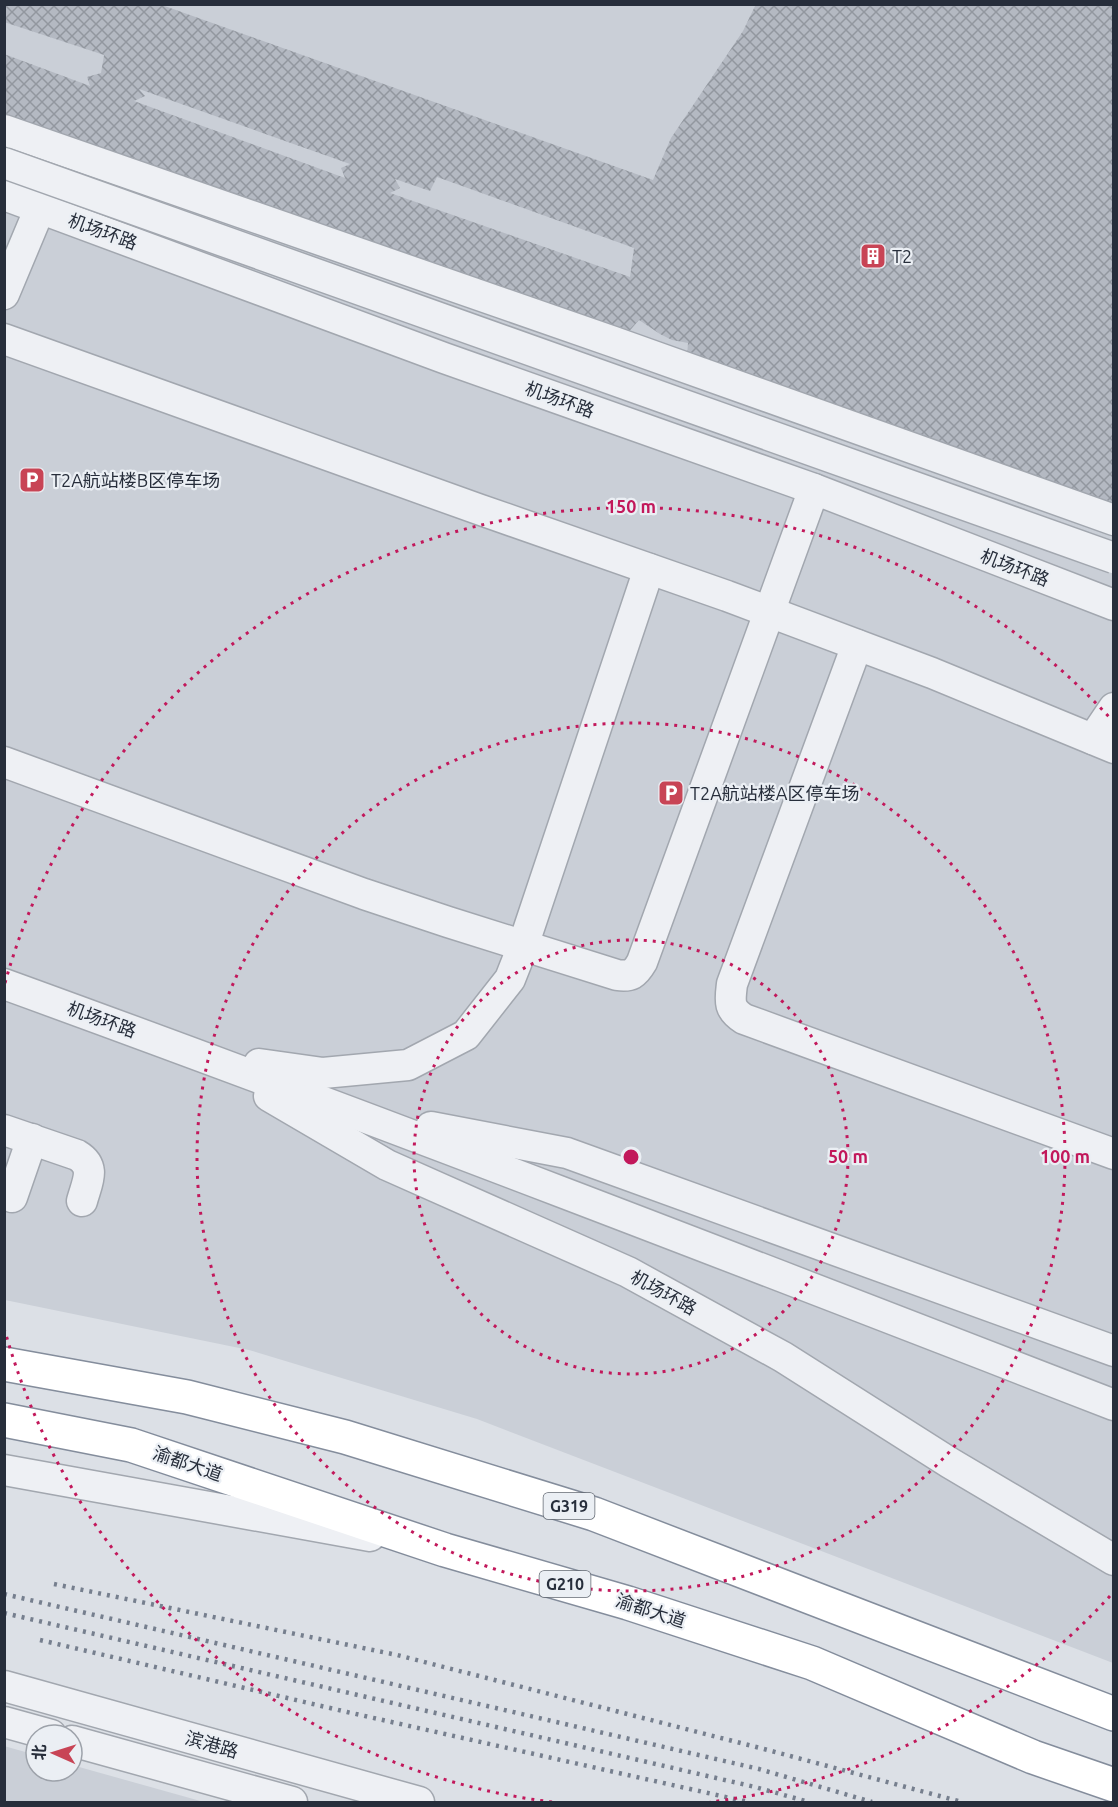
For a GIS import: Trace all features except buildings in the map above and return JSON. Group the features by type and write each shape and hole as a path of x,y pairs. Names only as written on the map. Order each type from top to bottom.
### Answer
{"highway":[{"name":"G319","path":"4,1364 187,1397 334,1434 582,1510 1113,1714"},
{"name":"渝都大道","path":"4,1420 131,1444 446,1550 628,1603 812,1663 1033,1756 1113,1785"}],"street":[{"path":"4,130 614,342 1113,520"},
{"name":"机场环路","path":"4,163 1113,558"},
{"name":"机场环路","path":"4,195 444,358 814,489 1113,606"},
{"path":"4,294 40,208"},
{"path":"4,339 770,612 932,673 1103,743 1113,708"},
{"path":"4,762 364,894 523,946 628,977 635,973 642,962 814,489"},
{"path":"200,1054 323,1074 408,1065 466,1035 510,979 650,569"},
{"path":"857,645 732,984 731,1007 744,1019 1113,1154"},
{"name":"机场环路","path":"4,984 200,1054 1113,1405"},
{"name":"机场环路","path":"200,1054 387,1165 628,1272 783,1357 950,1463 1113,1560"},
{"path":"352,1112 567,1153 1113,1351"},
{"path":"12,1197 18,1135 77,1155 85,1160 90,1174 82,1201"},
{"path":"4,1470 446,1550"},
{"name":"滨港路","path":"4,1686 419,1803"},
{"path":"4,1722 24,1728"},
{"name":"滨港路","path":"84,1744 292,1803"}],"shaded area":[{"path":"4,5 1113,5 1113,1663 477,1419 249,1350 5,1300"},
{"path":"4,1746 24,1752 24,1783 84,1783 84,1768 204,1802 5,1802"}],"railway":[{"path":"54,1584 397,1655 962,1802"},
{"path":"4,1594 759,1769 872,1802"},
{"path":"4,1613 755,1787 809,1802"},
{"path":"40,1640 748,1802"}],"place":[{"name":"T2","path":"873,256"},
{"name":"T2A航站楼B区停车场","path":"32,480"},
{"name":"T2A航站楼A区停车场","path":"671,793"}]}
